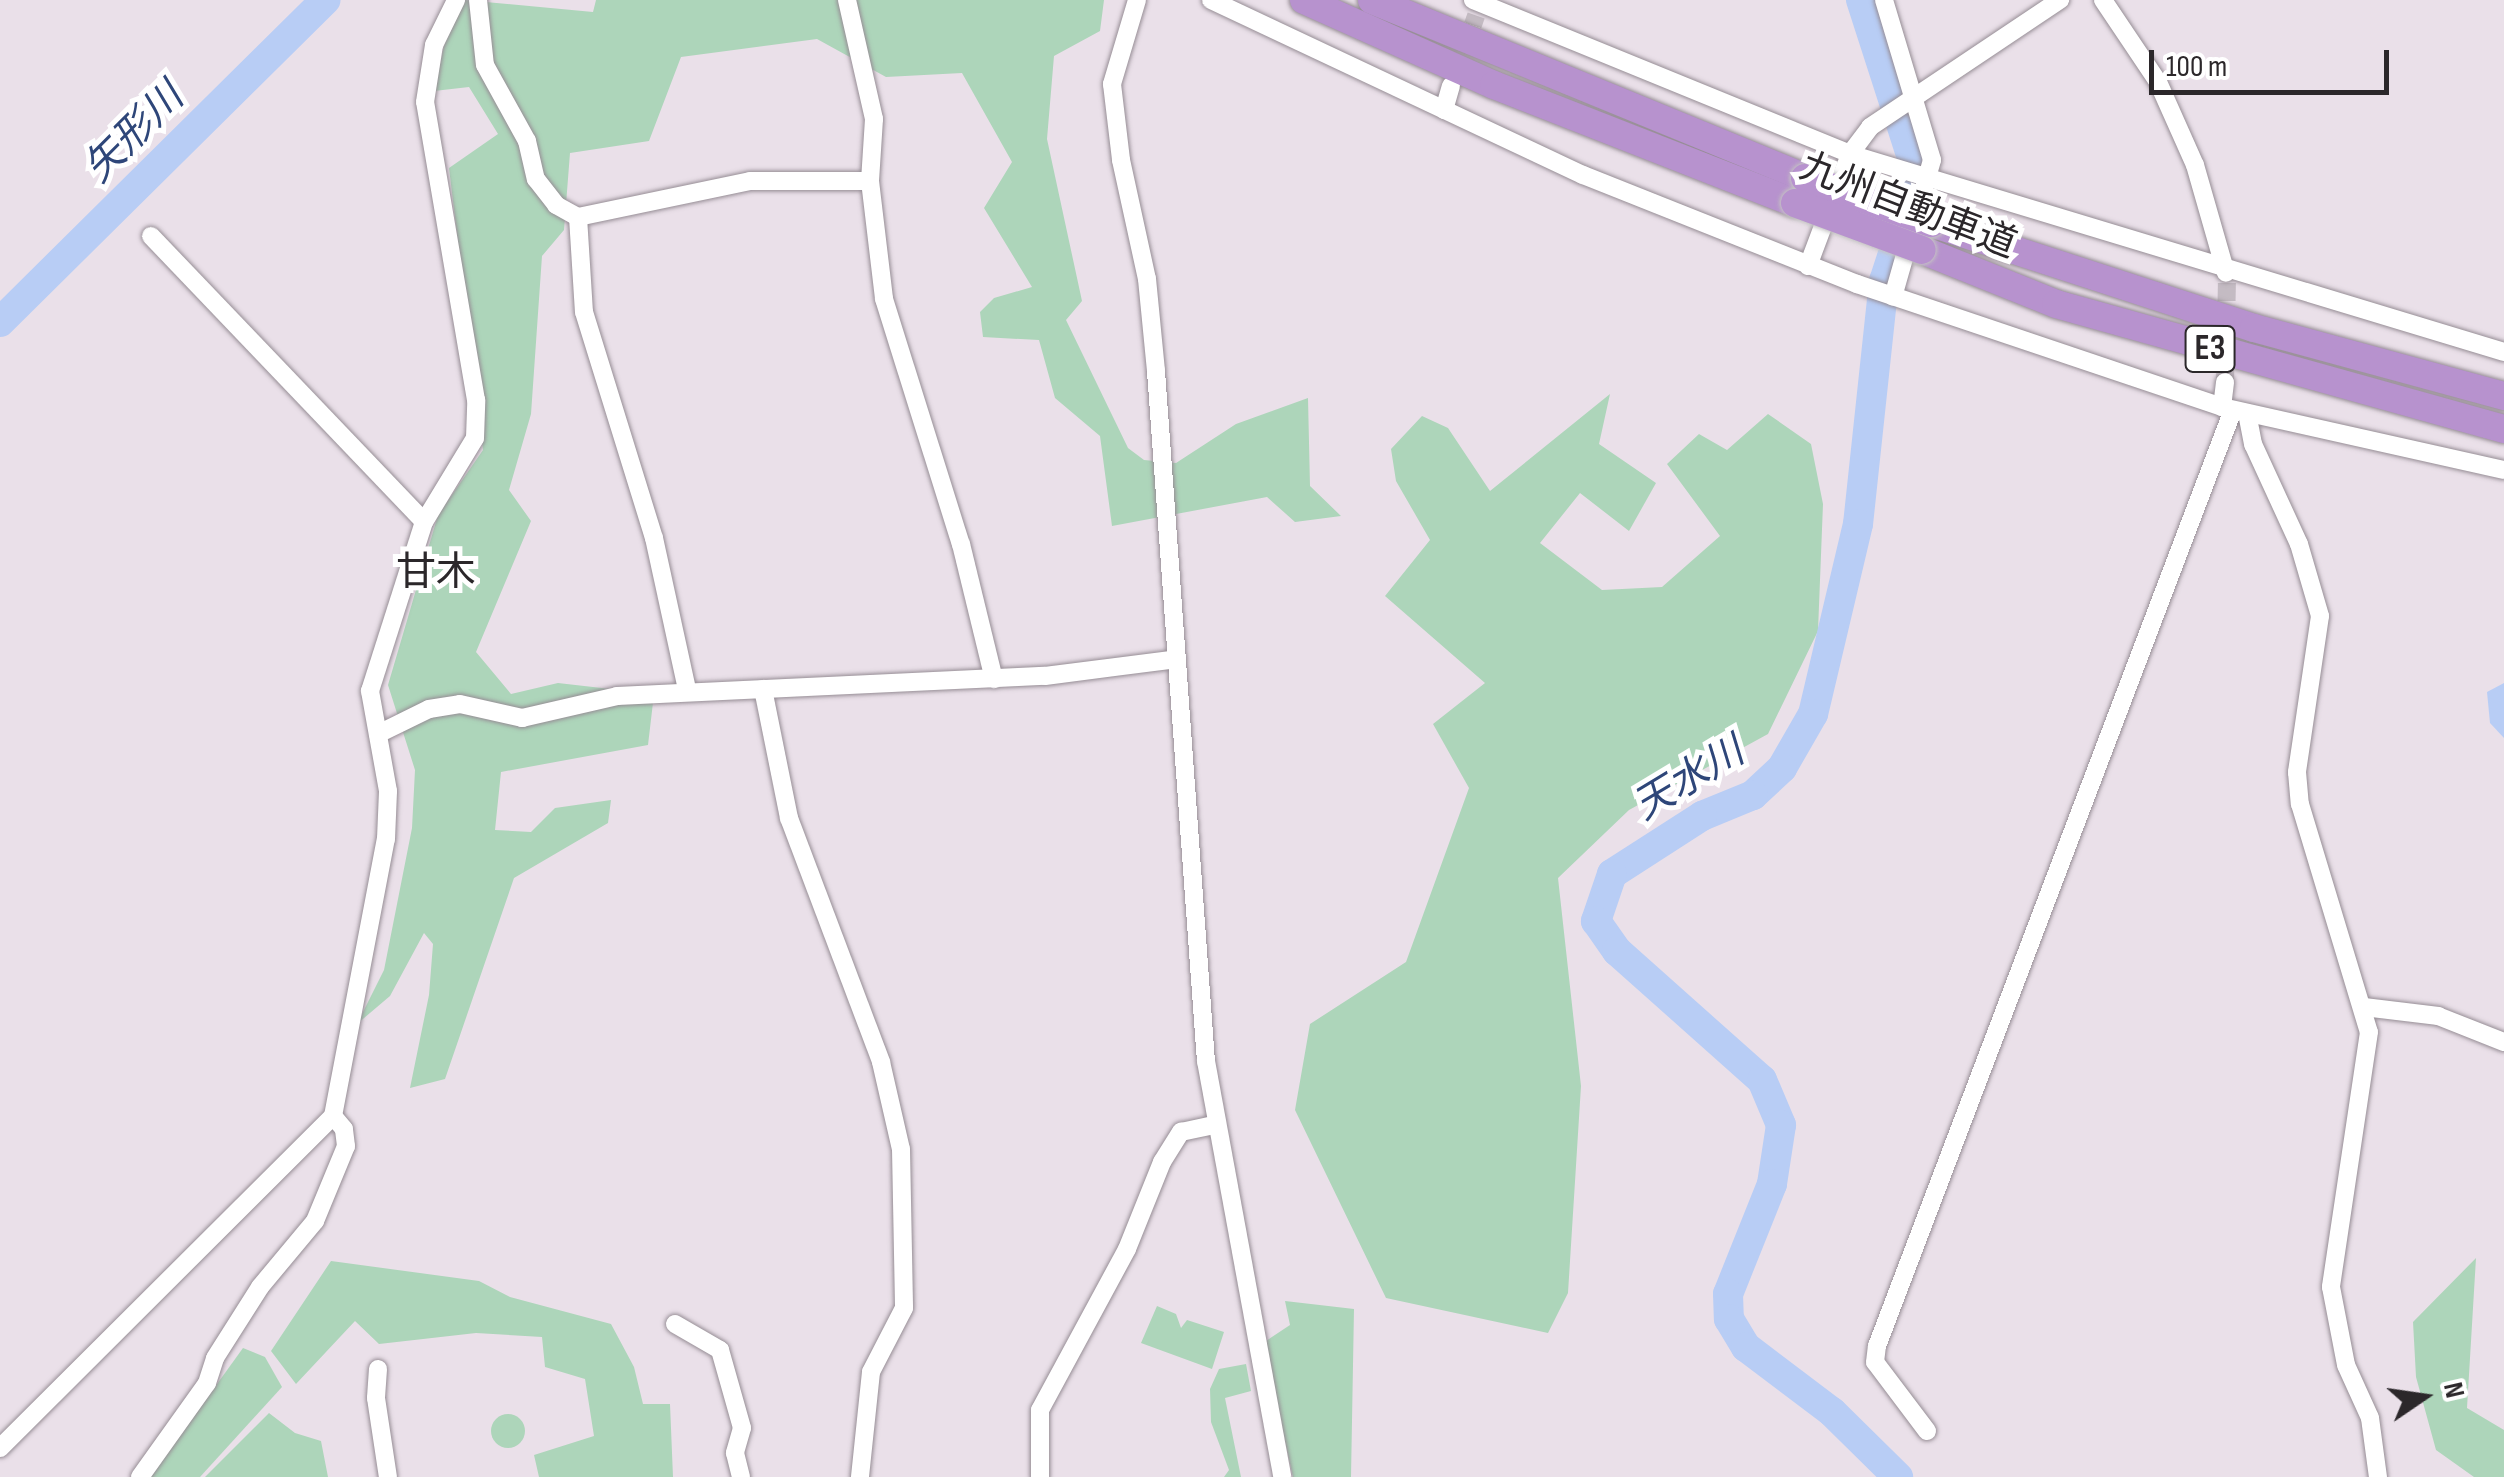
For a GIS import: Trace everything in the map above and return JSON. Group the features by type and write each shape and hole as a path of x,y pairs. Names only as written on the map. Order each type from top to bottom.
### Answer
{"highway":[{"name":"九州自動車道","path":"1304,0 1511,92 1800,190 1931,223 2254,328 2504,396"},
{"name":"九州自動車道","path":"1372,0 1800,190 1922,250 2056,304 2504,429"}],"street":[{"path":"0,1448 333,1116 386,840 378,734 370,691 424,522 475,438 476,400 425,102 434,44 456,0"},
{"path":"478,0 485,65 527,141 536,179 556,205 578,216 750,181 870,180"},
{"path":"847,0 874,119 870,180 884,299 960,544 994,680"},
{"path":"1136,0 1112,84 1120,160 1147,279 1213,1125 1282,1477"},
{"path":"1211,0 1584,175 1892,297 2234,410 2504,470"},
{"path":"1884,0 1916,95 1932,160 1892,297"},
{"path":"1808,266 1850,154 1870,127 2060,0"},
{"path":"2103,0 2158,82 2194,165 2225,272"},
{"path":"1479,5 1850,154 2348,310 2504,352"},
{"path":"1444,110 1451,86"},
{"path":"578,216 584,312 654,538 687,690"},
{"path":"151,236 424,522"},
{"path":"2225,382 2234,410 2299,544 2320,616 2298,772 2300,804 2364,1007 2369,1058 2332,1287 2346,1365 2370,1418 2378,1477"},
{"path":"1927,1432 1875,1362 1876,1346 2234,410"},
{"path":"378,734 429,709 460,704 522,718 617,696 687,690 994,680 1177,658"},
{"path":"763,689 789,818 881,1062 901,1148 904,1308 871,1372 860,1477"},
{"path":"2364,1007 2438,1016 2504,1042"},
{"path":"140,1477 208,1384 215,1358 260,1287 315,1220 346,1146 333,1116"},
{"path":"1040,1477 1040,1410 1127,1249 1162,1162 1181,1132 1213,1125"},
{"path":"675,1324 720,1350 742,1428 735,1453 741,1477"},
{"path":"378,1369 376,1398 388,1477"}],"green space":[{"path":"464,0 593,12 596,0 1104,0 1100,31 1054,56 1047,139 1082,301 1066,320 1128,448 1144,460 1176,463 1236,424 1308,398 1310,486 1341,516 1295,522 1267,497 1112,526 1100,436 1055,398 1039,340 983,337 980,312 994,298 1032,287 984,208 1012,162 962,73 886,77 817,39 681,57 649,141 570,153 564,230 542,256 531,414 509,490 531,521 476,652 511,694 558,683 654,694 648,745 501,772 495,830 531,832 555,808 611,800 608,823 514,878 445,1079 410,1088 429,995 433,944 424,933 390,996 357,1024 384,970 412,828 415,770 388,685 438,515 483,450 449,168 498,134 469,87 434,91 448,28"},
{"path":"1610,394 1599,444 1656,483 1629,531 1580,493 1540,543 1602,590 1662,587 1720,536 1667,464 1699,434 1727,450 1768,414 1811,444 1823,504 1818,631 1768,734 1629,810 1558,878 1581,1086 1568,1293 1548,1333 1386,1298 1295,1110 1310,1024 1406,962 1469,788 1433,724 1485,683 1385,596 1430,540 1396,481 1391,449 1422,416 1448,428 1490,491"},
{"path":"2476,1258 2467,1408 2504,1430 2504,1477 2474,1477 2436,1450 2416,1377 2413,1322"},
{"path":"331,1261 479,1281 510,1297 611,1324 634,1367 643,1404 670,1404 673,1477 539,1477 534,1455 594,1436 585,1379 545,1367 542,1337 476,1333 379,1344 355,1321 296,1384 271,1351"},
{"path":"1285,1301 1354,1309 1351,1477 1293,1477 1263,1343 1290,1325"},
{"path":"1157,1306 1176,1314 1181,1328 1187,1320 1224,1332 1212,1369 1141,1343"},
{"path":"243,1348 265,1357 282,1387 200,1477 150,1477"},
{"path":"1246,1364 1251,1391 1225,1398 1241,1477 1224,1477 1229,1470 1211,1422 1210,1389 1219,1369"},
{"path":"269,1413 295,1433 321,1441 328,1477 205,1477"},
{"path":"508,1414 520,1419 525,1431 520,1443 508,1448 496,1443 491,1431 496,1419"}],"water":[{"path":"2504,683 2504,738 2490,723 2487,692"}],"waterway":[{"name":"矢形川","path":"0,322 325,0"},
{"name":"天水川","path":"1861,0 1913,161 1913,192 1884,281 1858,524 1813,714 1782,768 1753,795 1702,816 1612,874 1596,921 1617,951 1762,1080 1781,1125 1772,1184 1728,1294 1729,1319 1746,1347 1832,1412 1898,1477"}],"tunnel":[{"path":"1455,76 1476,16"},
{"path":"2225,382 2227,279"}],"district":[{"name":"甘木","path":"436,573"}]}
